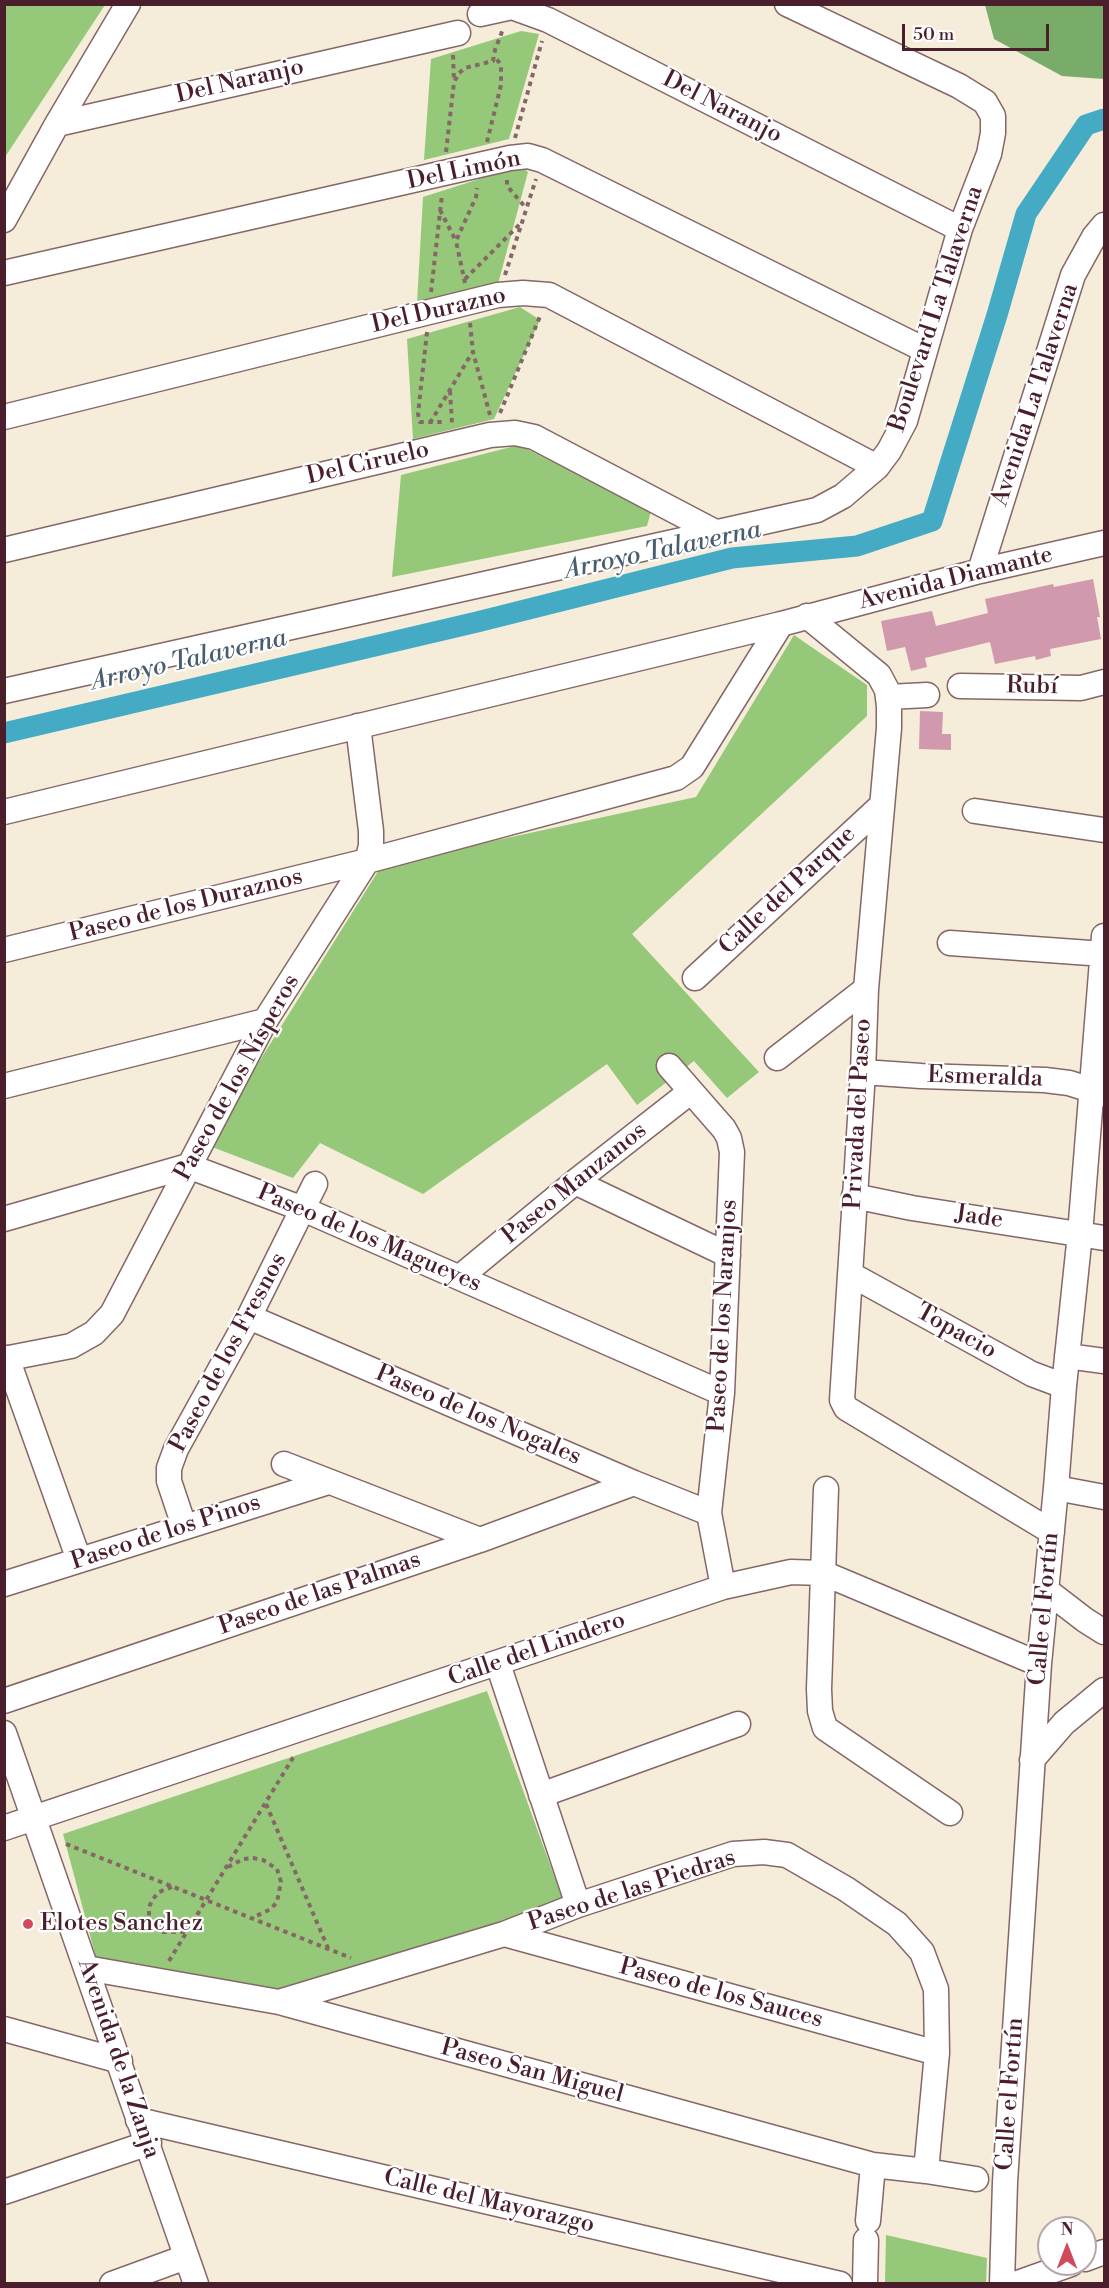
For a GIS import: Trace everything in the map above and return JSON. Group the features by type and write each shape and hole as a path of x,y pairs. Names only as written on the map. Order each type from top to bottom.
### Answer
{"street":[{"path":"4,220 57,124 128,4"},
{"name":"Boulevard La Talaverna","path":"4,691 817,510 843,496 877,467 889,451 905,421 960,229 989,154 993,116 985,102 959,86 787,4"},
{"path":"480,14 512,7"},
{"name":"Del Naranjo","path":"512,7 548,20 960,229"},
{"name":"Del Naranjo","path":"57,124 458,33"},
{"name":"Del Limón","path":"4,273 510,158 528,156 542,160 925,350"},
{"name":"Avenida La Talaverna","path":"980,571 1073,275 1094,237 1104,225"},
{"name":"Del Durazno","path":"4,417 429,312 467,291 498,295 523,293 549,295 877,467"},
{"name":"Del Ciruelo","path":"4,550 452,432 490,435 515,433 534,437 715,532"},
{"name":"Avenida Diamante","path":"807,616 980,571 1104,543"},
{"path":"4,812 807,616"},
{"name":"Privada del Paseo","path":"807,616 879,675 888,697 889,728 866,989 863,1072 842,1395 844,1405 1052,1532"},
{"name":"Paseo de los Duraznos","path":"4,950 367,861 676,778 692,767 781,624"},
{"name":"Rubí","path":"960,686 1081,688 1104,682"},
{"path":"888,697 927,695"},
{"name":"Paseo de los Nísperos","path":"6,1358 71,1346 94,1333 112,1314 265,1021 367,861 371,846 371,831 358,726"},
{"name":"Calle del Parque","path":"695,978 882,805"},
{"path":"975,812 1104,830"},
{"path":"950,943 1104,948"},
{"name":"Calle el Fortín","path":"1002,2283 1005,2182 1039,1664 1067,1356 1098,1092 1104,948"},
{"path":"777,1058 866,989"},
{"path":"4,1086 265,1021"},
{"name":"Paseo de los Naranjos","path":"669,1066 724,1129 732,1152 722,1393 709,1513 723,1587"},
{"name":"Esmeralda","path":"863,1072 1046,1080 1069,1083 1098,1092"},
{"name":"Paseo Manzanos","path":"460,1277 575,1182 690,1092"},
{"path":"4,1219 188,1166"},
{"name":"Paseo de los Magueyes","path":"188,1166 303,1209 722,1393"},
{"path":"575,1182 728,1255"},
{"name":"Paseo de los Fresnos","path":"184,1526 169,1481 169,1468 176,1449 249,1317 315,1184"},
{"name":"Jade","path":"854,1196 912,1208 1104,1238"},
{"name":"Topacio","path":"850,1274 1032,1374 1064,1386"},
{"name":"Paseo de los Nogales","path":"249,1317 709,1513"},
{"path":"1067,1356 1104,1361"},
{"path":"6,1358 79,1560"},
{"path":"284,1464 480,1540"},
{"name":"Paseo de los Pinos","path":"4,1584 328,1482"},
{"name":"Paseo de las Palmas","path":"4,1701 480,1540 634,1483"},
{"path":"1056,1488 1104,1497"},
{"path":"826,1489 819,1689 819,1711 825,1728 950,1813"},
{"name":"Calle del Lindero","path":"4,1828 723,1587 791,1572 823,1573 1039,1664"},
{"path":"1046,1590 1104,1632"},
{"path":"498,1664 578,1905"},
{"path":"1032,1760 1064,1724 1104,1690"},
{"path":"541,1795 738,1724"},
{"name":"Avenida de la Zanja","path":"4,1733 120,2061 186,2257 198,2283"},
{"name":"Paseo de las Piedras","path":"279,2002 504,1934 578,1905 733,1854 764,1852 787,1855 846,1889 897,1924 922,1952 936,1989 937,2053 926,2171"},
{"name":"Paseo de los Sauces","path":"504,1934 937,2053"},
{"name":"Paseo San Miguel","path":"86,1968 279,2002 873,2165 976,2179"},
{"path":"5,2029 120,2061"},
{"name":"Calle del Mayorazgo","path":"138,2120 840,2283"},
{"path":"4,2192 148,2144"},
{"path":"865,2283 873,2165"},
{"path":"112,2283 186,2257"},
{"path":"1016,2283 1037,2276"}],"path":[{"path":"452,432 430,423 420,422 418,414 454,82 459,73 465,69 490,64 495,57 495,50 512,7"},
{"path":"526,208 507,186 510,158 548,20"},
{"path":"456,241 476,197 501,86 501,65 495,57"},
{"path":"498,295 542,160"},
{"path":"440,210 456,241 467,291 473,352 490,416"},
{"path":"467,291 522,222"},
{"path":"481,417 499,415 549,295"},
{"path":"430,423 473,352"},
{"path":"450,390 452,432"},
{"path":"452,432 461,420"},
{"path":"165,1968 294,1756"},
{"path":"266,1803 328,1949"},
{"path":"65,1843 356,1960"},
{"path":"225,1870 243,1859 253,1858 263,1860 277,1869 281,1882 277,1902 271,1909 252,1918"},
{"path":"173,1887 156,1894 149,1907 149,1917 156,1929 163,1932 187,1932"}],"green space":[{"path":"4,5 105,5 5,157"},
{"path":"985,5 1104,5 1104,79 1062,76 994,39"},
{"path":"521,31 539,34 509,139 424,160 431,59"},
{"path":"520,166 528,172 498,284 417,303 423,197"},
{"path":"520,307 540,320 494,419 413,439 407,339"},
{"path":"519,445 651,511 647,526 392,577 401,475"},
{"path":"794,635 867,685 867,716 632,934 759,1072 727,1098 694,1061 637,1105 607,1064 423,1194 320,1143 293,1178 207,1145 382,865 696,797"},
{"path":"487,1691 565,1906 275,1999 98,1965 63,1834"},
{"path":"886,2235 987,2258 986,2283 885,2283"}],"building":[{"path":"1093,579 1100,617 1097,617 1101,639 1050,649 1051,656 1036,660 1035,656 995,664 990,642 925,658 927,667 911,671 905,647 887,651 881,621 932,611 936,626 988,613 985,599 1053,584 1054,587"},
{"path":"920,711 943,712 942,734 951,734 951,750 919,749"}],"waterway":[{"name":"Arroyo Talaverna","path":"4,733 477,622 732,558 857,546 932,521 997,315 1026,214 1086,125 1104,119"}],"place":[{"name":"Elotes Sanchez","path":"28,1924"}]}
